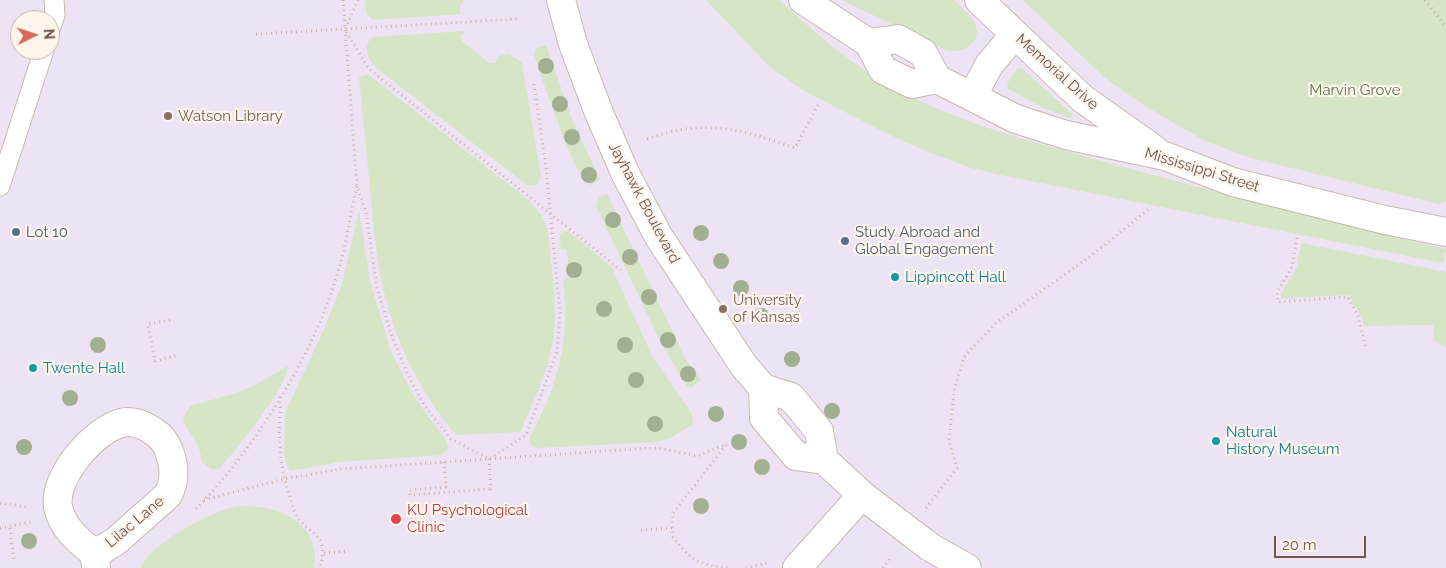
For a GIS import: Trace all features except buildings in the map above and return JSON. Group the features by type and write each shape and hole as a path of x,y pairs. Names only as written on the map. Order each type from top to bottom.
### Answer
{"street":[{"name":"Jayhawk Boulevard","path":"561,0 573,44 599,113 630,183 659,237 744,366 763,388 791,396 819,431 824,460 862,495 930,547 967,568"},
{"name":"Mississippi Street","path":"803,0 869,43 883,70 912,84 937,79 1016,119 1066,135 1165,156 1233,182 1386,220 1446,232"},
{"name":"Memorial Drive","path":"979,0 1083,99 1165,156"},
{"path":"972,97 989,65 1015,34"},
{"name":"Lilac Lane","path":"122,423 135,423 148,427 159,434 167,444 174,472 173,485 168,495 96,561 70,531 62,518 58,506 62,480 70,464 93,440 111,427 122,423"},
{"path":"785,565 862,495"}],"lane":[{"path":"0,186 41,60"}],"path":[{"path":"343,0 357,186 366,212 377,288 392,337 408,375 426,408 451,439 489,459"},
{"path":"345,30 358,0"},
{"path":"1425,0 1446,27"},
{"path":"256,34 518,19"},
{"path":"345,30 369,70 621,270"},
{"path":"489,459 526,435 557,352 560,313 534,84"},
{"path":"647,139 675,129 714,128 752,134 795,148 819,103"},
{"path":"194,511 246,449 280,397 316,333 342,257 357,186"},
{"path":"925,509 957,468 949,440 954,390 964,358 996,323 1091,256 1150,208"},
{"path":"1297,238 1292,267 1277,292 1278,302 1348,297 1358,316 1366,349"},
{"path":"170,320 148,324 156,360 178,355"},
{"path":"280,397 279,445 284,479 295,513 315,533 324,553 320,568"},
{"path":"204,500 284,479 342,468 660,448 697,456 727,444 673,513 672,536 685,553 705,565 728,568"},
{"path":"444,462 446,486 410,490 410,495 491,490 489,459"},
{"path":"0,503 27,507"},
{"path":"0,528 10,528 33,522"},
{"path":"10,528 14,561"},
{"path":"641,530 673,528"},
{"path":"324,553 349,551"},
{"path":"883,568 890,558"},
{"path":"746,568 785,565"}],"shaded area":[{"name":"University of Kansas","path":"0,0 1446,0 1446,568 0,568"}],"green space":[{"path":"365,0 464,0 460,6 460,12 463,14 373,20 366,14"},
{"path":"706,0 779,0 835,48 880,80 924,103 982,126 1210,190 1327,221 1446,249 1443,263 971,168 888,134 804,91 771,68"},
{"path":"842,0 954,0 966,11 975,24 976,37 965,48 947,51"},
{"name":"Marvin Grove","path":"1023,0 1446,0 1446,201 1439,204 1251,158 1205,141 1145,106 1105,78"},
{"path":"465,31 465,33 461,34 462,41 489,63 495,63 498,56 509,54 522,63 541,176 537,185 527,185 375,67 367,52 368,44 373,37"},
{"path":"546,45 572,119 600,180 591,185 584,180 568,148 534,54 536,48"},
{"path":"1018,68 1023,69 1073,115 1072,119 1038,105 1008,89 1007,84"},
{"path":"369,75 530,201 542,216 548,231 555,303 554,332 546,368 520,432 459,435 454,433 424,391 402,347 386,300 376,249 359,77"},
{"path":"607,194 686,360 701,380 692,387 687,386 661,343 596,206 599,197"},
{"path":"359,211 370,281 391,352 415,398 447,442 448,448 442,455 340,462 290,471 285,461 284,448 286,411 325,327 342,284"},
{"path":"564,231 568,231 611,266 652,356 692,414 693,424 671,438 655,442 537,448 530,444 530,436 540,419 555,380 564,340 565,300 563,281 569,276 567,250 561,249 559,235"},
{"path":"1301,243 1446,272 1446,348 1434,340 1433,325 1364,326 1362,318 1349,295 1281,298 1281,294 1297,267"},
{"path":"288,366 279,389 270,404 219,469 211,469 202,462 199,448 187,429 183,418 190,406 237,393"},
{"path":"239,506 261,507 273,510 284,514 302,526 309,534 313,545 315,556 314,568 141,568 147,558 169,538 214,514"}],"place":[{"name":"Watson Library","path":"168,116"},
{"name":"Lot 10","path":"16,232"},
{"name":"Study Abroad and Global Engagement","path":"845,241"},
{"name":"Lippincott Hall","path":"895,277"},
{"name":"University of Kansas","path":"723,309"},
{"name":"Twente Hall","path":"33,368"},
{"name":"Natural History Museum","path":"1216,441"},
{"name":"KU Psychological Clinic","path":"396,519"}]}
